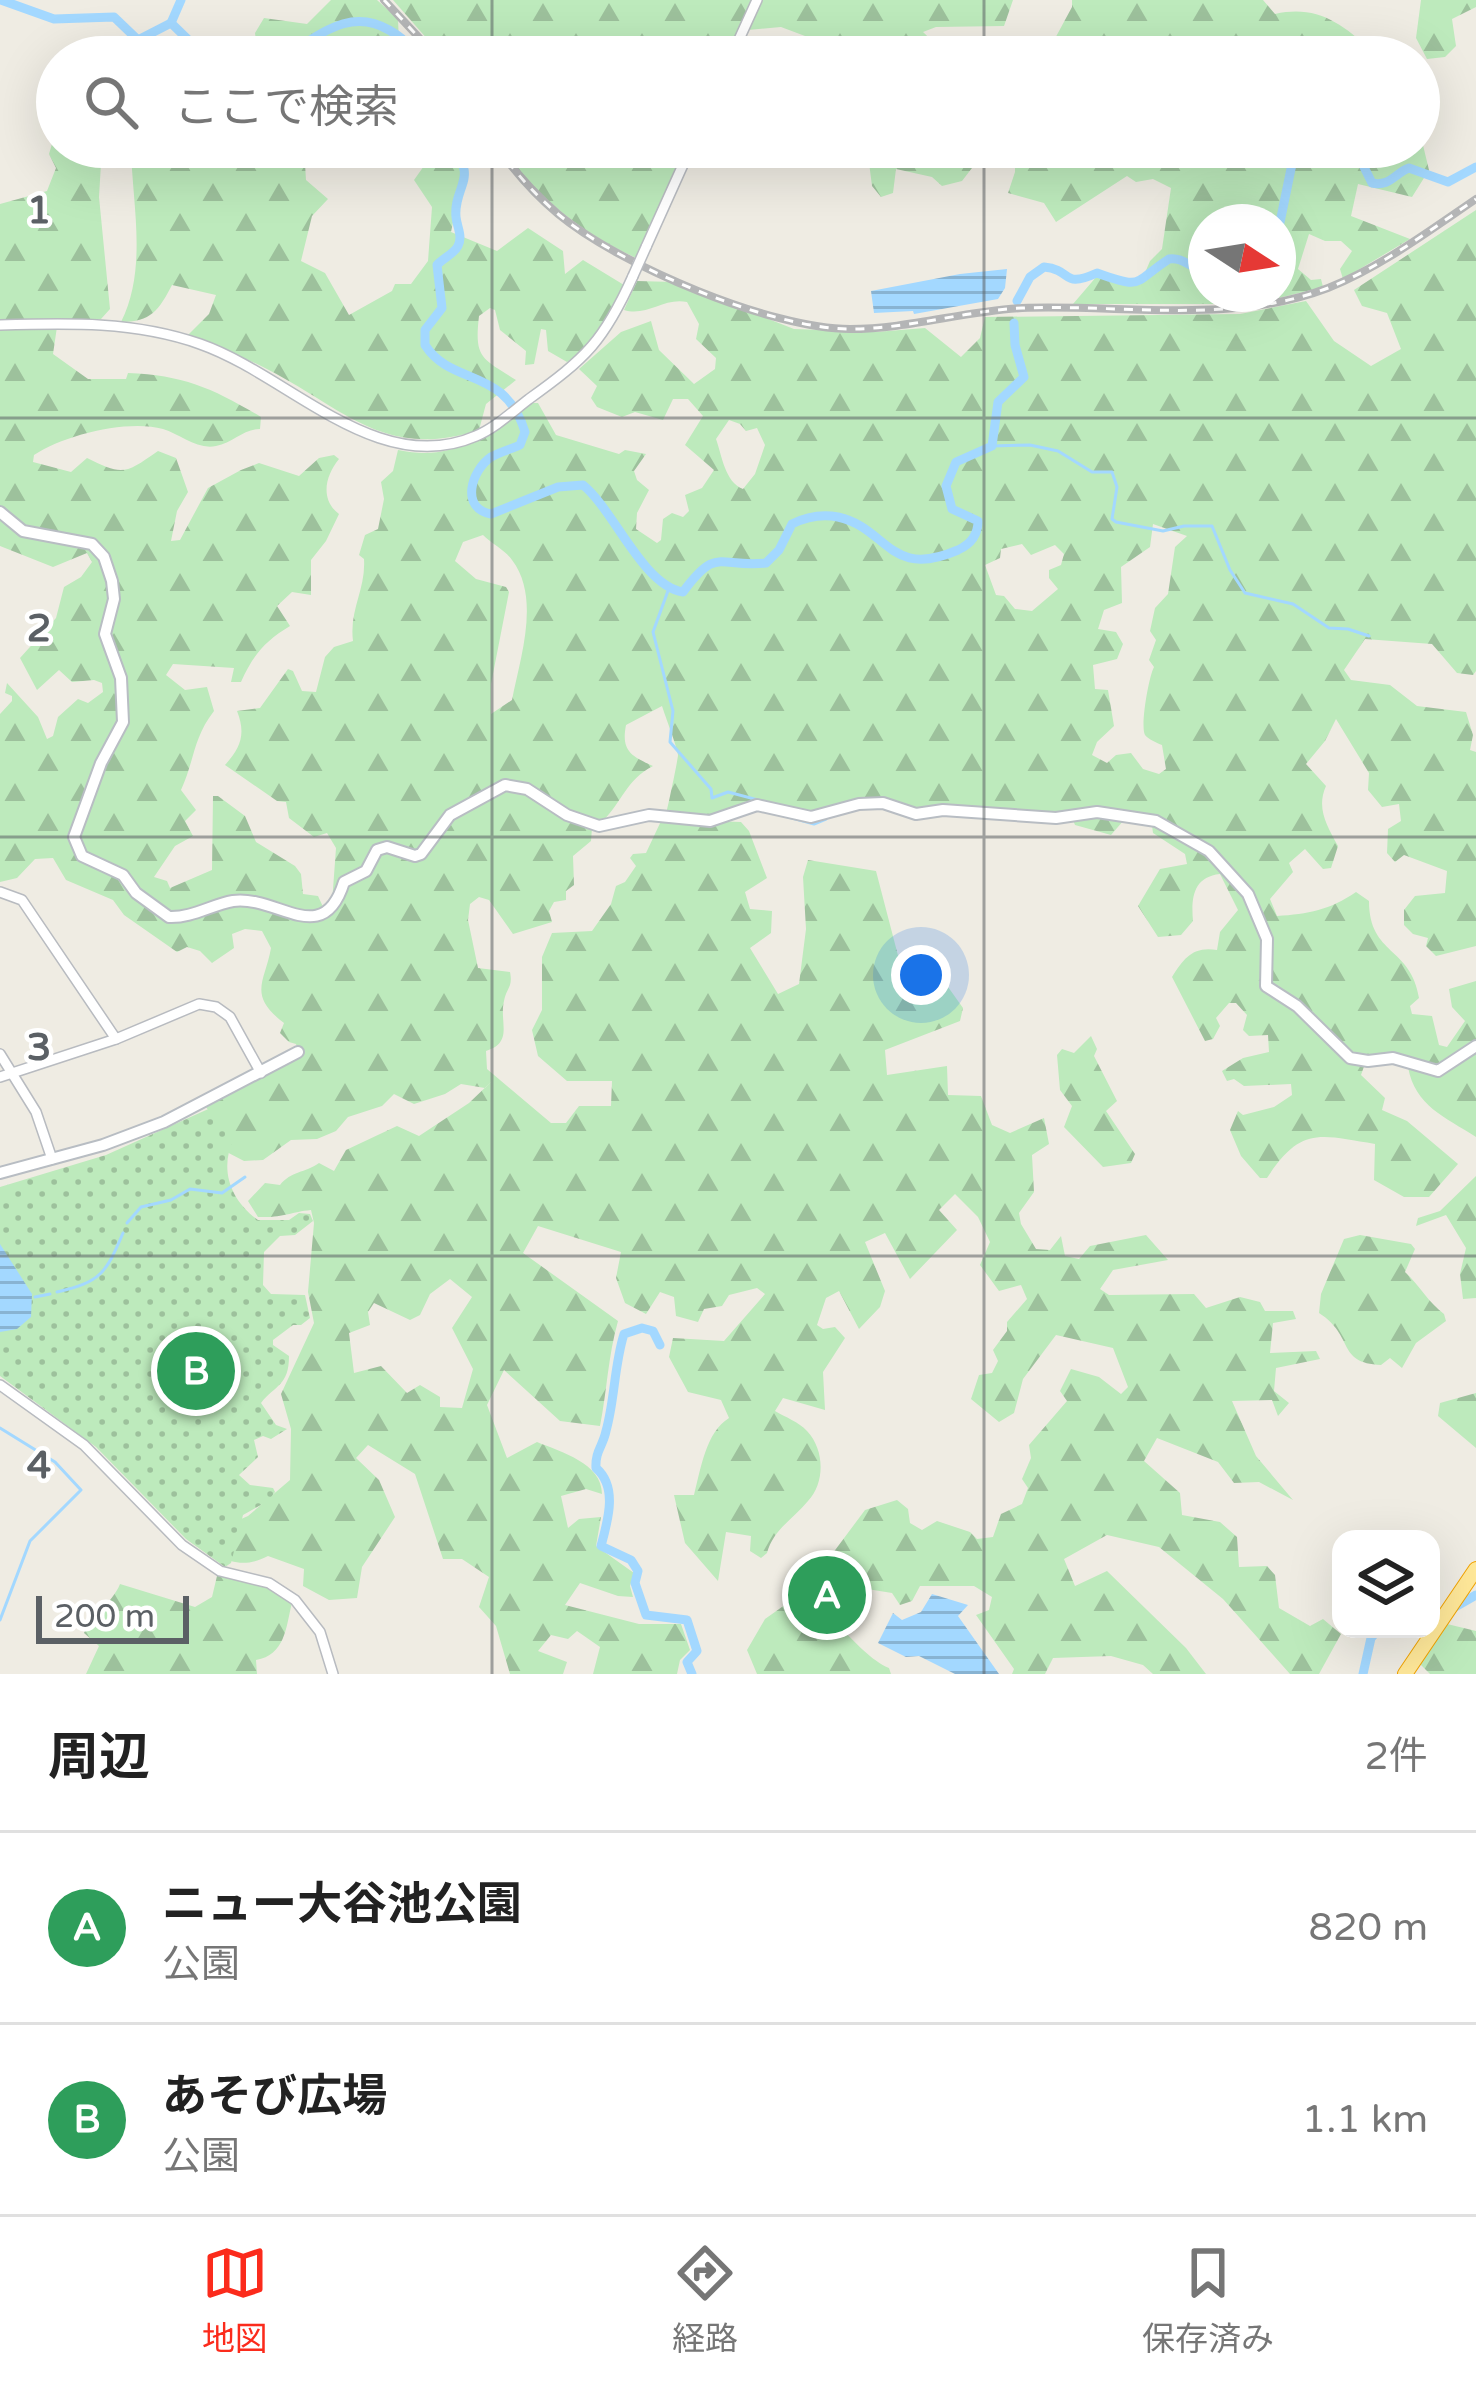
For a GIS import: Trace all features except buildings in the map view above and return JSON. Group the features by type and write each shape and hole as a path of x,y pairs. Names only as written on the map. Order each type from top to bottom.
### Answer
{"highway":[{"path":"1405,1674 1476,1569"}],"main road":[{"path":"0,512 28,533 88,542 106,563 113,599 105,634 121,678 123,722 101,763 74,837 82,856 123,875 136,893 169,917 207,912 236,901 267,904 299,916 326,913 339,900 344,882 366,871 377,850 387,847 421,854 450,815 505,785 527,789 567,815 596,826 641,815 710,821 757,805 811,817 872,803 888,803 916,814 943,810 1056,818 1097,812 1156,821 1218,859 1248,895 1265,932 1266,986 1301,1009 1349,1058 1394,1058 1426,1070 1442,1070 1476,1046"},
{"path":"0,1176 42,1167 52,1159 164,1122 298,1052"}],"street":[{"path":"741,36 758,0"},
{"path":"0,325 98,323 178,337 243,362 357,429 395,445 453,444 484,432 595,346 609,326 682,168"},
{"path":"0,892 22,900 116,1040"},
{"path":"0,1077 116,1040 187,1007 211,1005 233,1020 261,1073"},
{"path":"0,1054 36,1112 52,1159"},
{"path":"0,1385 84,1445 182,1545 220,1570 268,1583 295,1600 320,1632 332,1674"}],"green space":[{"path":"331,0 377,0 398,19 399,36 255,36 264,18 307,24"},
{"path":"393,0 752,0 736,36 425,36"},
{"path":"762,0 1013,0 1004,26 936,27 923,32 927,36 805,36 781,27 748,30"},
{"path":"1072,0 1263,0 1275,14 1315,14 1354,36 1056,36"},
{"path":"1421,0 1476,0 1476,7 1452,19 1456,46 1445,57 1440,58 1440,36 1416,36"},
{"path":"56,168 101,168 99,197 110,309 101,319 58,320 53,354 88,379 126,379 128,373 182,380 261,417 260,429 216,446 195,444 163,429 132,426 62,441 34,455 33,462 71,472 87,458 124,470 158,451 176,458 188,492 177,511 171,541 180,540 208,488 241,470 259,463 299,476 319,458 334,455 339,459 327,488 329,502 339,514 311,560 311,595 292,592 277,606 290,626 261,649 241,682 231,682 234,668 173,664 166,675 185,690 207,687 214,711 181,790 196,810 185,821 193,836 175,846 154,877 167,881 170,888 212,870 213,796 218,796 245,816 256,842 295,866 303,894 318,896 324,909 332,903 336,848 327,833 314,837 289,818 286,802 277,801 225,765 240,740 237,711 260,708 288,669 302,691 316,692 325,657 334,647 353,641 364,570 359,555 365,535 378,529 384,499 381,482 393,471 398,450 453,449 529,403 538,403 556,435 619,454 625,450 646,454 634,471 649,490 637,513 636,529 657,543 663,519 672,513 683,517 689,511 685,495 702,488 714,470 685,445 703,416 688,399 673,399 663,420 635,412 622,417 597,407 591,398 597,386 579,369 621,332 651,321 659,350 694,384 715,369 716,358 696,339 699,324 687,302 624,310 637,281 674,282 794,329 876,332 925,328 961,357 980,338 985,317 1296,312 1296,303 1306,301 1334,341 1371,366 1401,349 1387,313 1362,306 1354,290 1476,210 1476,671 1473,675 1457,673 1432,644 1365,639 1344,670 1351,680 1390,685 1417,706 1466,712 1473,735 1470,750 1476,752 1476,946 1436,956 1426,946 1428,938 1413,934 1404,925 1404,910 1415,896 1445,893 1447,871 1404,855 1395,862 1387,853 1388,829 1401,821 1399,804 1382,807 1368,790 1369,773 1336,719 1306,764 1326,786 1323,809 1338,846 1331,868 1323,869 1305,849 1289,863 1293,872 1270,899 1277,916 1318,910 1356,892 1369,901 1376,932 1415,981 1419,998 1410,1006 1412,1014 1432,1016 1439,1045 1447,1047 1465,1021 1452,1007 1449,989 1476,981 1476,1137 1424,1101 1408,1067 1396,1065 1394,1056 1367,1058 1361,1075 1385,1098 1382,1110 1407,1121 1458,1164 1429,1197 1404,1197 1374,1180 1375,1144 1313,1138 1290,1149 1267,1178 1260,1178 1241,1156 1230,1130 1238,1111 1243,1115 1274,1107 1292,1095 1291,1084 1244,1086 1234,1079 1227,1081 1222,1071 1243,1058 1269,1052 1268,1035 1249,1036 1243,1030 1247,1015 1236,1003 1229,1003 1216,1018 1220,1026 1213,1039 1205,1041 1172,977 1190,955 1217,950 1220,932 1238,910 1220,874 1211,876 1199,884 1193,921 1181,935 1158,937 1138,906 1160,869 1187,864 1185,854 1153,833 1151,818 1130,813 1111,835 1075,825 1070,813 919,811 887,800 815,812 763,801 706,819 666,814 678,755 662,706 626,725 629,751 653,766 630,785 601,823 508,782 492,786 521,790 592,828 591,841 573,856 574,885 566,891 566,900 554,902 549,911 552,922 513,934 489,900 479,897 470,904 468,920 478,968 510,972 511,977 504,1001 503,1037 486,1051 487,1069 551,1123 566,1123 579,1106 611,1106 612,1081 567,1081 538,1056 532,1030 542,1010 542,957 552,933 592,931 611,904 616,886 636,866 630,858 646,853 662,819 741,822 749,831 767,878 745,892 750,909 772,911 771,933 750,948 778,994 799,984 806,929 803,877 808,860 876,871 901,967 941,977 963,1008 960,1021 885,1050 887,1075 947,1066 948,1095 981,1096 992,1125 1010,1133 1044,1118 1049,1144 1032,1155 1034,1192 1019,1213 1036,1249 1050,1250 1061,1236 1065,1256 1079,1259 1090,1246 1146,1235 1168,1260 1113,1270 1100,1289 1109,1295 1194,1294 1206,1308 1240,1297 1260,1302 1265,1311 1293,1311 1296,1319 1273,1323 1270,1353 1316,1351 1320,1359 1276,1368 1274,1391 1289,1403 1278,1416 1272,1400 1232,1401 1256,1456 1293,1500 1259,1482 1234,1483 1218,1462 1157,1438 1144,1461 1180,1493 1182,1515 1220,1522 1237,1537 1239,1567 1267,1566 1275,1575 1279,1608 1310,1626 1323,1619 1332,1626 1332,1638 1339,1638 1319,1674 1290,1674 1223,1599 1159,1547 1107,1535 1064,1559 1075,1586 1107,1571 1206,1674 1153,1674 1143,1665 1111,1656 1053,1658 1045,1674 1012,1674 1014,1669 976,1615 989,1610 992,1597 974,1586 920,1586 912,1601 900,1605 892,1593 861,1588 851,1596 821,1569 865,1510 897,1500 908,1509 910,1523 922,1530 937,1521 977,1539 993,1537 1001,1514 1022,1504 1028,1488 1022,1479 1031,1458 1029,1445 1067,1401 1060,1391 1071,1369 1099,1377 1121,1394 1128,1387 1113,1348 1056,1335 1023,1379 1014,1413 999,1422 971,1399 979,1375 992,1373 998,1361 993,1350 1007,1331 1007,1322 1027,1299 1021,1285 999,1291 980,1265 990,1242 978,1217 955,1194 939,1210 957,1230 910,1279 885,1233 865,1242 885,1291 880,1307 859,1329 839,1291 826,1298 817,1325 835,1327 845,1338 823,1372 825,1410 783,1398 775,1411 813,1439 820,1457 818,1485 761,1558 750,1551 751,1536 726,1532 718,1581 685,1543 674,1495 694,1495 710,1441 729,1418 721,1400 688,1392 669,1357 673,1338 724,1341 765,1294 757,1288 729,1295 722,1306 704,1309 698,1322 676,1316 674,1297 660,1292 646,1314 625,1303 616,1278 621,1252 538,1226 523,1253 618,1321 600,1426 560,1421 504,1370 487,1405 507,1458 537,1442 578,1460 600,1483 602,1494 586,1489 561,1496 568,1528 579,1519 601,1517 596,1546 634,1573 633,1597 580,1583 565,1605 639,1624 681,1624 690,1650 680,1660 677,1674 593,1674 600,1647 577,1631 568,1639 551,1635 538,1651 567,1662 563,1674 510,1674 496,1626 479,1607 489,1577 462,1559 443,1559 415,1474 368,1445 356,1458 379,1480 395,1517 362,1567 357,1598 329,1600 303,1586 304,1569 268,1556 247,1563 229,1560 193,1540 248,1516 290,1480 291,1429 281,1394 314,1323 308,1292 314,1223 311,1210 258,1217 248,1201 265,1183 280,1185 319,1163 334,1171 346,1150 397,1126 419,1136 485,1088 461,1084 414,1104 394,1094 382,1106 348,1117 336,1131 317,1139 291,1140 263,1160 244,1161 219,1148 225,1130 205,1106 299,1053 296,1044 280,1033 284,1023 262,996 271,948 262,931 245,929 232,934 234,948 212,963 200,951 187,947 177,952 124,915 113,900 66,880 53,858 35,859 17,878 0,882 0,714 12,701 5,693 7,683 38,717 47,739 53,736 58,717 78,699 88,703 103,692 102,683 72,682 59,670 37,690 20,658 56,618 64,587 81,577 92,562 87,553 53,567 0,546 0,204 47,191","holes":["729,420 746,431 757,428 765,445 755,474 743,489 728,475 716,439","1153,524 1187,536 1175,547 1168,594 1155,608 1150,631 1156,640 1149,660 1154,667 1144,730 1162,745 1166,769 1159,774 1143,769 1131,753 1116,755 1107,763 1092,755 1097,742 1114,726 1108,690 1095,689 1093,665 1117,659 1123,644 1116,632 1098,629 1104,610 1122,603 1121,567 1150,547","483,535 521,575 526,628 512,700 491,714 491,684 509,592 476,579 455,561 463,542","1022,544 1031,555 1055,545 1064,554 1061,565 1049,570 1058,589 1032,611 1015,609 1004,596 996,595 985,565 1000,558 1001,549","450,1279 472,1297 452,1328 473,1369 462,1408 440,1407 440,1397 420,1385 407,1393 381,1366 354,1373 349,1333 370,1325 368,1312 374,1303 410,1320 420,1315 430,1294"]},
{"path":"132,168 305,168 306,180 328,199 312,216 301,261 325,273 349,315 392,291 395,284 411,284 428,261 432,207 414,180 422,168 460,168 451,232 497,251 528,228 563,251 565,274 583,260 624,285 595,338 567,362 548,351 546,330 541,329 534,364 525,365 526,351 500,330 495,310 490,308 479,316 483,356 516,380 486,404 479,430 417,439 366,426 256,363 188,335 209,314 216,295 172,285 153,313 121,322 134,280 137,236"},
{"path":"518,168 677,168 636,258 596,237"},
{"path":"870,168 972,168 962,181 942,186 932,177 896,169 893,193 881,197 872,186"},
{"path":"1015,168 1429,170 1412,197 1358,184 1351,216 1410,239 1343,279 1340,269 1352,251 1341,241 1309,234 1298,269 1311,280 1321,279 1323,287 1296,294 1296,204 1188,204 1188,304 1073,304 1097,276 1129,285 1141,282 1150,261 1162,249 1171,188 1153,179 1136,182 1127,176 1056,222 1044,203 1008,193"},
{"path":"1091,1036 1097,1049 1094,1056 1117,1101 1106,1111 1135,1154 1131,1163 1103,1167 1064,1127 1072,1106 1060,1090 1057,1055 1062,1049 1074,1053"},
{"path":"215,1106 234,1138 228,1172 240,1203 258,1220 289,1220 299,1213 310,1214 313,1221 295,1235 280,1236 264,1252 263,1285 271,1294 305,1295 310,1318 273,1340 289,1356 288,1366 284,1379 261,1403 276,1425 287,1429 271,1439 254,1440 258,1457 239,1475 250,1485 275,1492 243,1515 231,1563 225,1567 186,1539 96,1447 0,1376 0,1187 106,1155"},
{"path":"1476,1176 1476,1298 1463,1299 1460,1274 1466,1248 1446,1215 1416,1226 1418,1218 1440,1211"},
{"path":"1360,1235 1411,1244 1415,1249 1405,1272 1444,1314 1446,1321 1416,1343 1402,1368 1390,1358 1381,1365 1357,1359 1319,1313 1321,1294 1344,1239"},
{"path":"1476,1393 1476,1448 1438,1416 1440,1403"},
{"path":"819,1574 852,1602 843,1616 805,1592"},
{"path":"217,1576 249,1577 292,1602 283,1639 273,1652 256,1660 257,1674 86,1674 99,1646 84,1633 120,1584 195,1607 212,1597"},
{"path":"789,1602 818,1610 891,1674 757,1674 747,1650 765,1619"},
{"path":"1443,1623 1476,1631 1476,1674 1430,1674 1418,1662 1433,1638 1440,1638"}],"water":[{"path":"1007,269 998,299 914,314 874,313 871,291"},
{"path":"0,1244 32,1294 31,1317 17,1329 0,1332"},
{"path":"932,1594 968,1605 958,1616 999,1674 955,1674 878,1643 893,1613 902,1620 921,1612"}],"waterway":[{"path":"1,0 54,19 114,17 134,36"},
{"path":"171,23 181,0"},
{"path":"318,36 360,21 397,36"},
{"path":"146,36 171,23 184,36"},
{"path":"1409,168 1448,182 1476,167"},
{"path":"463,168 456,206 460,239 456,249 437,265 442,308 425,330 425,345 449,367 505,396 525,432 520,445 491,457 478,471 472,488 475,505 491,514 558,487 583,485 655,576 683,592 712,563 766,563 779,550 792,524 814,517 855,523 903,556 917,559 935,558 967,545 978,521 952,509 946,486 956,462 992,446 998,402 1024,377 1014,323"},
{"path":"1284,204 1291,168"},
{"path":"1364,168 1372,183 1378,184 1409,168"},
{"path":"1017,301 1030,277 1044,267 1072,279 1097,273 1131,282 1169,259 1188,264"},
{"path":"992,446 1030,445 1058,451 1092,472 1112,472 1117,487 1112,519 1116,522 1163,531 1212,526 1245,593 1293,604 1329,628 1369,636"},
{"path":"669,588 653,632 673,711 670,742 711,789 712,798 728,792 766,802"},
{"path":"774,813 814,824 826,819"},
{"path":"127,1223 141,1207 171,1200 190,1189 222,1193 245,1177"},
{"path":"57,1292 100,1274 123,1233"},
{"path":"35,1297 50,1294"},
{"path":"660,1345 653,1331 642,1328 624,1334 596,1462 609,1494 601,1546 631,1560 638,1571 635,1583 646,1615 687,1620 697,1651 687,1662 692,1674"},
{"path":"0,1428 55,1462 81,1490 30,1541 0,1620"},
{"path":"1455,1607 1476,1595"},
{"path":"1363,1674 1371,1638"}],"railway":[{"path":"384,0 417,36"},
{"path":"514,168 549,206 585,234 656,273 780,318 850,329 1022,308 1215,310 1291,299 1367,270 1476,199"}],"place":[{"name":"あそび広場","path":"196,1371"},
{"name":"ニュー大谷池公園","path":"827,1595"}]}
